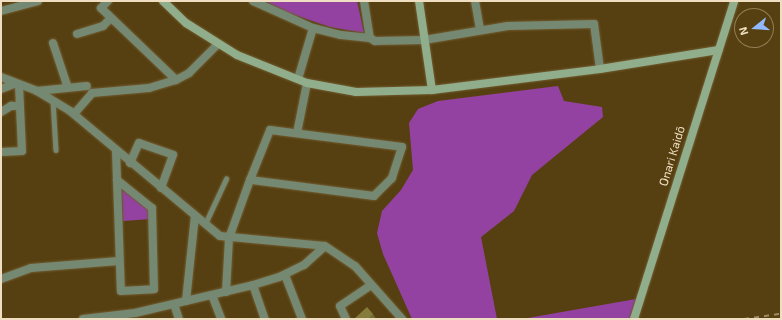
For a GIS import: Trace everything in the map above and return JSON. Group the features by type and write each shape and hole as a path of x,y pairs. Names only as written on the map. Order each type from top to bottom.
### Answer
{"street":[{"path":"1,10 38,1"},
{"path":"108,1 101,8 176,80"},
{"path":"163,1 186,23 218,44 250,61 307,83 356,92 432,90 600,69 718,50"},
{"path":"253,1 286,18 313,28 341,35 370,38 375,41 424,40 508,26 594,24 600,69"},
{"path":"364,1 370,38"},
{"path":"419,1 432,90"},
{"path":"475,1 480,30"},
{"name":"Onari Kaidō","path":"634,319 734,1"},
{"path":"77,34 103,26 110,18"},
{"path":"298,79 313,28"},
{"path":"53,43 68,88"},
{"path":"74,114 92,93 149,88 176,80 189,73 218,44"},
{"path":"1,77 37,91 74,114 130,163 220,236 325,246 355,266 402,319"},
{"path":"297,133 307,83"},
{"path":"1,89 17,84"},
{"path":"1,152 22,152 20,106 17,84"},
{"path":"37,91 87,86"},
{"path":"1,112 11,106 20,106"},
{"path":"226,292 229,238 250,180 270,130 402,147 392,178 374,196 250,180"},
{"path":"130,163 139,143 173,155 161,188"},
{"path":"116,151 119,261 121,291 154,289 152,208 117,180"},
{"path":"186,301 195,216"},
{"path":"83,319 137,316 174,304 253,285 285,274 304,265 325,246"},
{"path":"1,279 31,268 119,261"},
{"path":"285,274 302,319"},
{"path":"346,319 340,306 371,284"},
{"path":"253,285 265,319"},
{"path":"212,295 221,319"},
{"path":"174,304 179,319"}],"lane":[{"path":"53,100 56,150"},
{"path":"205,224 226,179"}],"shaded area":[{"path":"265,1 357,1 364,33 330,27 286,12"},
{"path":"558,86 564,101 602,107 603,117 532,175 514,211 481,237 497,319 412,319 383,254 377,233 382,211 401,190 413,170 409,123 418,109 438,101"},
{"path":"128,190 149,208 151,219 123,221 122,191"},
{"path":"636,299 630,319 522,319"}],"building":[{"path":"367,307 373,314 368,319 354,319"}],"railway":[{"path":"744,319 781,314"}]}
